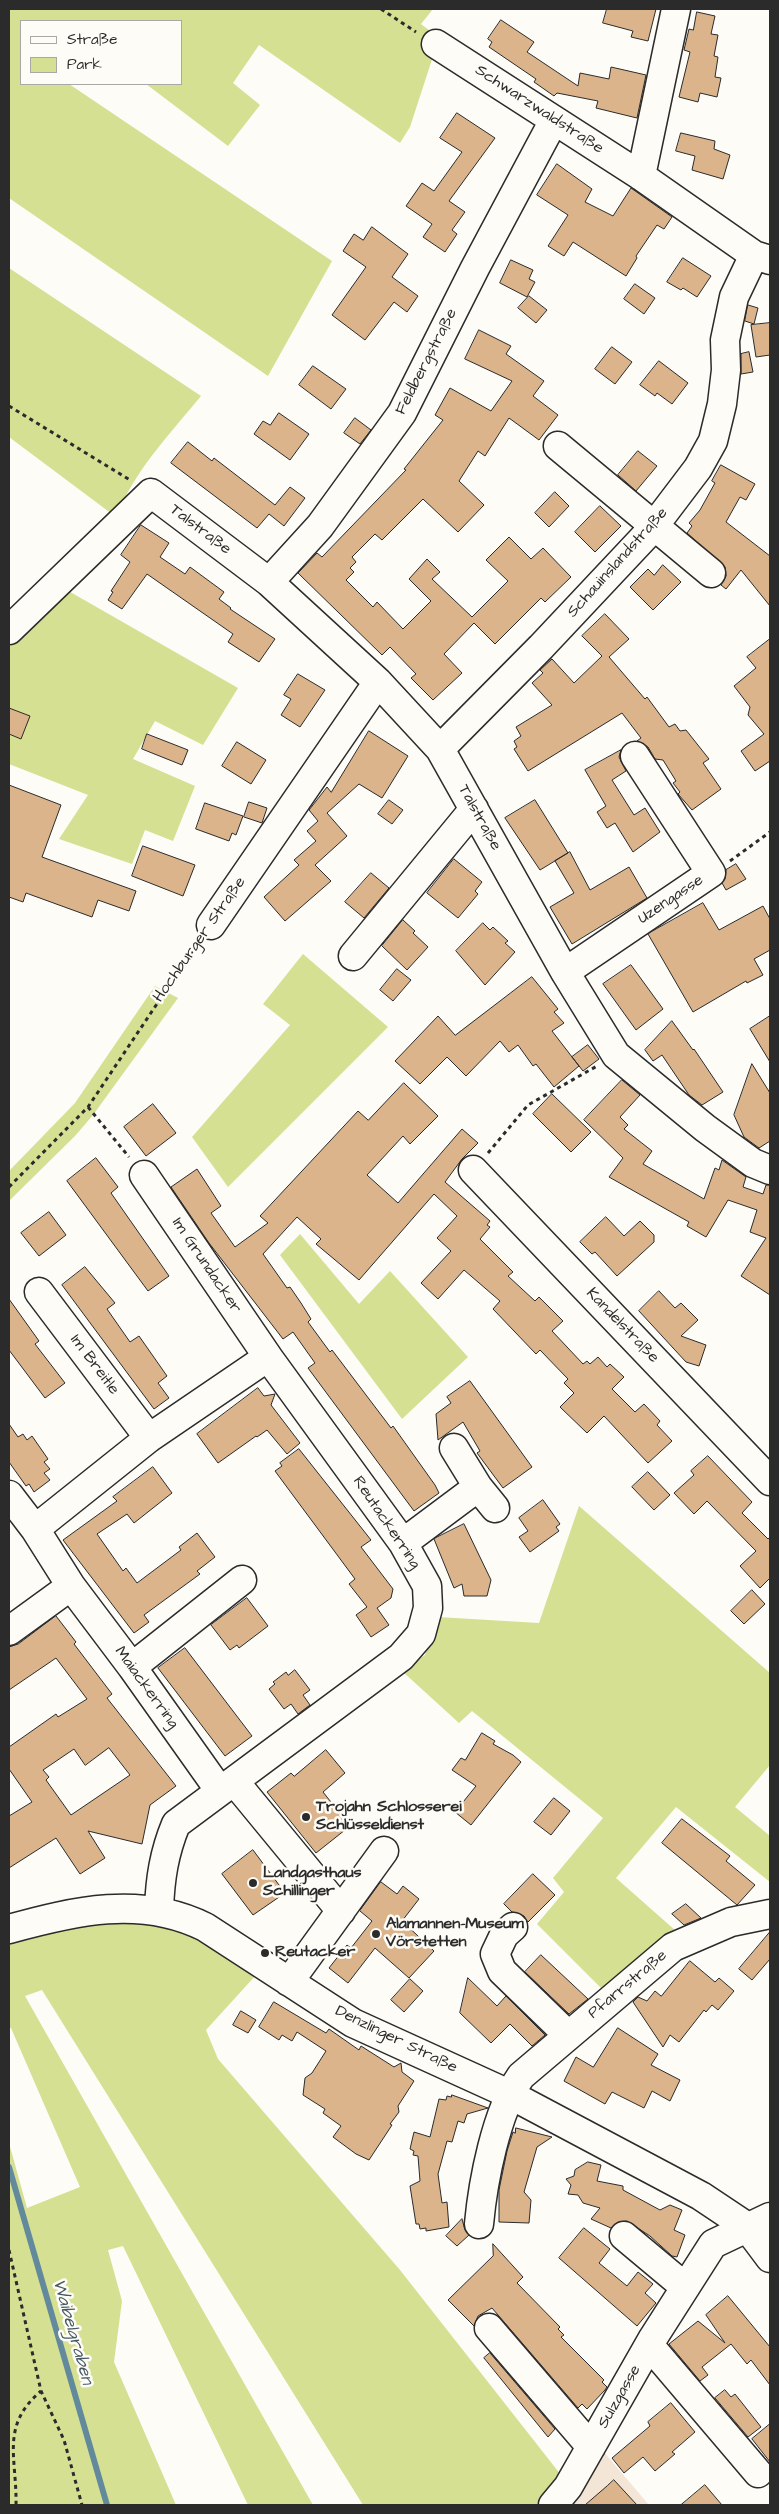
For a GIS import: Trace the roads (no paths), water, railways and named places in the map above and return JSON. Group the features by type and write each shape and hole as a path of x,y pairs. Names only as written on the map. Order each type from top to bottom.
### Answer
{"street":[{"path":"641,176 676,9"},
{"name":"Schwarzwaldstraße","path":"436,44 641,176 762,258"},
{"name":"Feldbergstraße","path":"269,582 320,526 402,413 475,268 554,120"},
{"name":"Schauinslandstraße","path":"440,749 541,647 654,526 698,468 713,441 722,404 726,370 725,340 734,297 762,258"},
{"path":"558,446 711,572"},
{"name":"Talstraße","path":"9,630 151,493 269,582 378,682 440,749 564,972 616,1055 712,1133 754,1163 770,1170"},
{"name":"Hochburger Straße","path":"210,925 378,682"},
{"name":"Uzengasse","path":"564,972 712,873 635,756"},
{"path":"353,956 474,809"},
{"name":"Kandelstraße","path":"473,1170 770,1481"},
{"name":"Im Grundacker","path":"144,1175 268,1357"},
{"name":"Im Breitle","path":"39,1292 149,1438"},
{"path":"35,1529 149,1438 268,1357"},
{"name":"Reutackerring","path":"159,1910 160,1879 166,1848 176,1824 376,1677 400,1657 421,1634 428,1608 427,1586 403,1543 268,1357"},
{"path":"403,1543 486,1498 454,1448"},
{"name":"Maiackerring","path":"9,1495 35,1529 71,1586 132,1667 227,1786 341,1911"},
{"path":"132,1667 242,1580"},
{"path":"9,1631 71,1586"},
{"path":"288,1982 384,1851"},
{"name":"Denzlinger Straße","path":"9,1929 48,1918 89,1911 159,1910 188,1919 205,1927 353,2023 509,2094 701,2196 758,2222 770,2258"},
{"name":"Pfarrstraße","path":"509,2094 521,2076 673,1947 732,1922 770,1914"},
{"path":"513,1927 504,1935 495,1954 502,1971 568,2035"},
{"path":"479,2224 483,2184 509,2094"},
{"name":"Sulzgasse","path":"553,2505 568,2487 650,2346 713,2244 758,2222"},
{"path":"624,2236 686,2287"},
{"path":"489,2328 591,2447"},
{"path":"650,2346 758,2474"}],"waterway":[{"name":"Waibelgraben","path":"9,2167 107,2505"}],"place":[{"name":"Trojahn Schlosserei Schlüsseldienst","path":"306,1817"},
{"name":"Landgasthaus Schillinger","path":"253,1883"},
{"name":"Alamannen-Museum Vörstetten","path":"376,1934"},
{"name":"Reutacker","path":"265,1953"}]}
